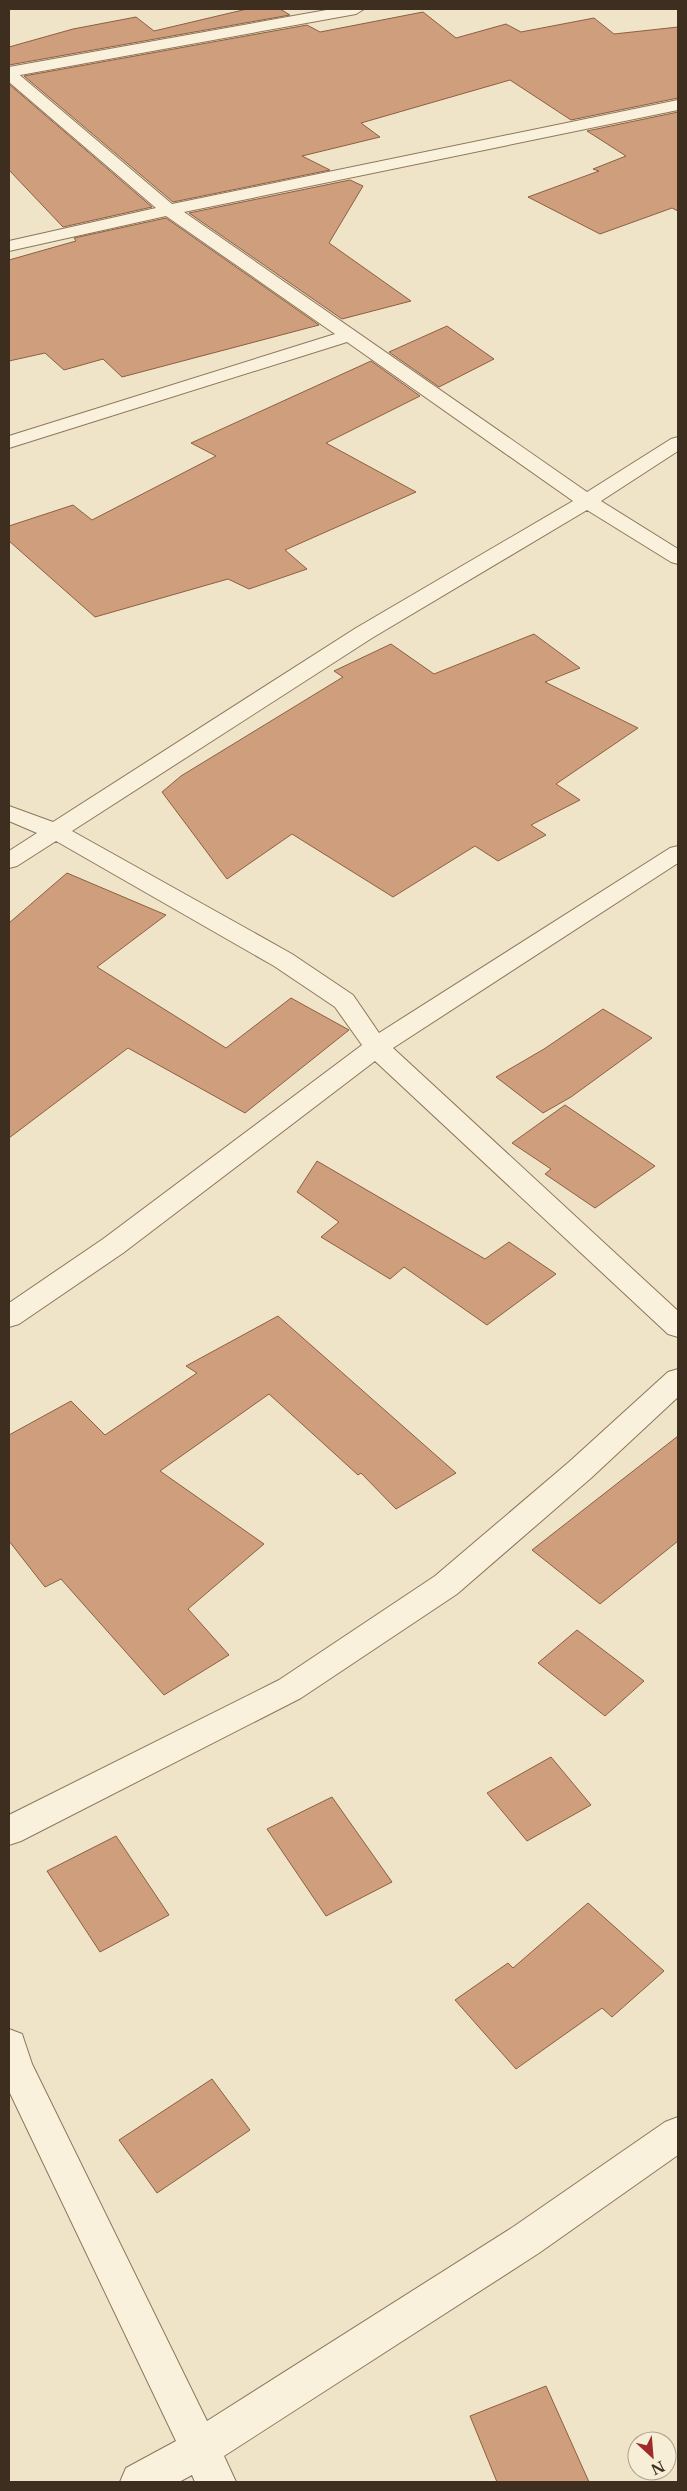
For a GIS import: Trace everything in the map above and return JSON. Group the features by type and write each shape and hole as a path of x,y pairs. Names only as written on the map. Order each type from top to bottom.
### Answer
{"street":[{"path":"9,73 356,9"},
{"path":"9,73 169,210 587,501 678,558"},
{"path":"9,246 169,210 678,105"},
{"path":"9,442 348,336"},
{"path":"9,861 364,633 587,501 678,443"},
{"path":"9,813 56,832 283,960 344,1001 376,1047 678,1327"},
{"path":"9,1317 113,1246 376,1047 678,853"},
{"path":"9,1831 290,1689 446,1585 580,1470 678,1380"},
{"path":"11,2060 216,2482"},
{"path":"140,2482 200,2448 526,2240 678,2134"}],"building":[{"path":"247,9 280,9 290,15 9,65 9,47 73,29 136,17 154,31"},
{"path":"423,12 456,38 506,24 521,32 594,18 614,34 678,27 678,98 571,120 510,80 361,123 380,137 302,156 330,170 173,202 24,76 307,25 320,32"},
{"path":"9,84 152,207 63,227 9,170"},
{"path":"678,112 678,211 672,208 600,234 528,197 599,171 593,169 626,156 587,131"},
{"path":"350,180 363,186 329,243 411,301 342,319 189,213"},
{"path":"166,218 319,325 122,377 103,359 64,370 45,353 9,361 9,260 76,241 74,238"},
{"path":"447,326 494,359 439,387 389,352"},
{"path":"371,361 420,396 326,443 416,492 285,550 307,569 249,589 228,579 95,617 9,541 9,526 73,505 92,520 216,456 191,443"},
{"path":"534,634 580,668 545,682 638,728 556,784 580,800 531,825 546,835 498,861 475,846 393,897 292,834 227,879 162,792 181,776 343,677 334,671 391,644 434,674"},
{"path":"67,873 166,915 97,967 226,1048 291,998 349,1030 245,1113 128,1048 9,1138 9,923"},
{"path":"603,1009 652,1038 571,1097 543,1113 496,1077 544,1049"},
{"path":"565,1105 655,1166 595,1208 545,1174 551,1169 512,1143"},
{"path":"317,1161 485,1259 509,1242 556,1274 487,1325 404,1267 390,1279 321,1237 339,1222 297,1192"},
{"path":"278,1316 456,1473 396,1509 361,1473 358,1475 269,1394 160,1471 264,1544 188,1609 229,1655 164,1695 61,1579 45,1587 9,1541 9,1435 71,1401 105,1435 197,1373 186,1366"},
{"path":"678,1436 678,1541 600,1604 532,1550"},
{"path":"577,1630 644,1681 605,1716 538,1663"},
{"path":"551,1757 591,1805 527,1841 487,1793"},
{"path":"332,1797 392,1882 326,1916 267,1829"},
{"path":"116,1836 169,1915 100,1952 47,1871"},
{"path":"588,1903 664,1971 612,2017 602,2008 516,2069 455,2000 508,1963 513,1968"},
{"path":"212,2079 250,2130 157,2193 119,2140"},
{"path":"546,2386 589,2482 497,2482 470,2416"}]}
